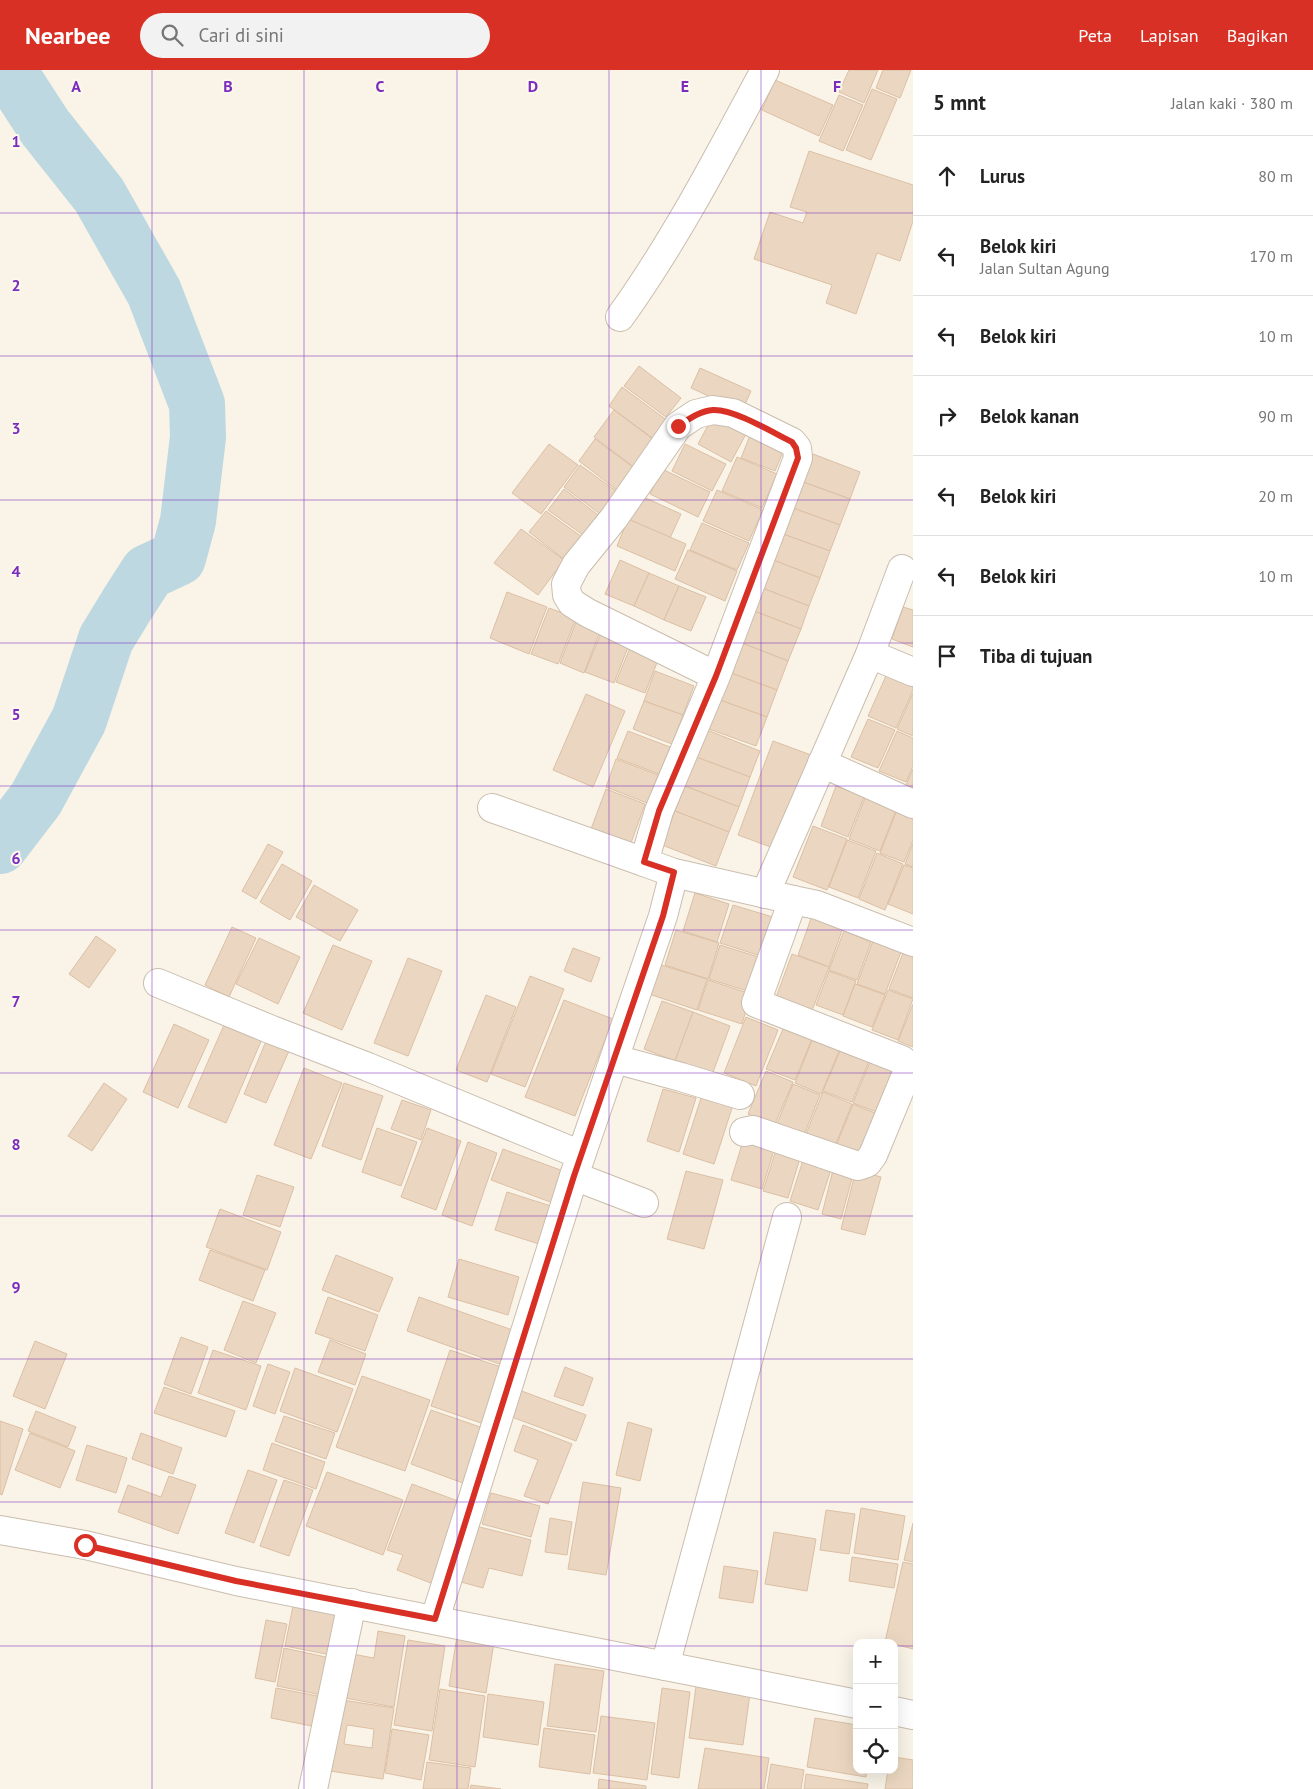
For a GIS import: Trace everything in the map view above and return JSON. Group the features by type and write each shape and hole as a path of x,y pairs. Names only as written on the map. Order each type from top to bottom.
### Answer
{"street":[{"path":"620,317 643,284 703,186 765,70"},
{"path":"644,862 659,811 716,676 798,458 796,448 792,442 733,414 713,410 696,414 678,426 614,518 576,565 566,584 567,595 572,603 588,613 716,676"},
{"path":"765,894 870,654 902,569"},
{"path":"870,654 913,672"},
{"path":"822,763 913,804"},
{"path":"492,808 674,872 817,905 913,942"},
{"path":"435,1619 577,1166 663,916 674,872"},
{"path":"744,1132 753,1130 858,1166 867,1163 874,1155 906,1075 908,1065 902,1060 756,1004 793,900"},
{"path":"158,983 368,1067 577,1166 644,1203"},
{"path":"615,1059 681,1076 740,1095"},
{"path":"666,1666 787,1217"},
{"path":"0,1530 85,1545 236,1581 853,1703"},
{"path":"313,1789 352,1603"},
{"path":"898,1712 913,1715"}],"building":[{"path":"849,70 878,70 864,103 839,92"},
{"path":"883,70 911,70 900,98 876,88"},
{"path":"775,80 833,105 819,136 762,110"},
{"path":"872,89 897,99 871,160 846,150"},
{"path":"839,95 863,105 843,151 819,141"},
{"path":"809,151 913,185 913,221 900,261 877,253 856,314 826,303 832,285 754,259 770,212 803,223 807,212 790,207"},
{"path":"639,366 681,398 666,417 624,386"},
{"path":"700,368 751,391 742,411 691,388"},
{"path":"622,387 668,421 655,440 609,406"},
{"path":"614,410 654,440 634,467 594,437"},
{"path":"713,416 746,434 731,462 698,444"},
{"path":"751,433 785,447 775,471 741,458"},
{"path":"595,439 634,468 617,490 579,461"},
{"path":"549,444 578,465 541,514 512,493"},
{"path":"685,444 726,464 712,491 672,471"},
{"path":"813,454 860,472 850,499 803,482"},
{"path":"737,457 777,474 762,508 722,491"},
{"path":"580,465 616,491 600,514 564,487"},
{"path":"662,469 710,492 698,517 650,494"},
{"path":"803,482 850,499 840,525 793,508"},
{"path":"564,489 598,515 583,535 548,510"},
{"path":"717,490 763,510 749,541 703,521"},
{"path":"639,495 681,514 670,538 628,519"},
{"path":"793,508 840,525 830,551 783,534"},
{"path":"546,511 582,537 565,560 529,532"},
{"path":"628,519 686,544 675,571 617,546"},
{"path":"702,523 749,543 737,570 690,550"},
{"path":"521,529 564,560 538,595 494,563"},
{"path":"783,534 830,551 820,578 773,560"},
{"path":"688,550 737,571 725,601 675,579"},
{"path":"620,560 649,573 634,606 605,594"},
{"path":"773,560 820,578 809,606 762,588"},
{"path":"649,573 679,586 664,620 634,606"},
{"path":"679,586 706,597 691,631 664,620"},
{"path":"762,588 809,606 801,629 754,611"},
{"path":"507,592 547,607 529,654 490,638"},
{"path":"903,607 913,610 913,647 892,639"},
{"path":"549,608 576,618 558,664 531,654"},
{"path":"754,611 801,629 788,661 742,643"},
{"path":"578,617 602,626 584,673 560,663"},
{"path":"604,626 632,637 614,683 585,672"},
{"path":"632,643 660,655 645,693 616,682"},
{"path":"742,643 788,661 777,690 731,673"},
{"path":"890,667 913,677 913,690 896,728 868,716"},
{"path":"655,671 694,686 683,715 644,701"},
{"path":"731,673 777,690 767,717 720,700"},
{"path":"913,693 913,736 897,729"},
{"path":"586,694 625,711 593,787 553,770"},
{"path":"720,700 767,717 756,746 709,729"},
{"path":"644,701 683,715 672,744 633,729"},
{"path":"868,719 895,730 878,768 851,757"},
{"path":"707,730 760,751 750,777 696,757"},
{"path":"628,731 670,747 659,774 617,758"},
{"path":"897,731 913,738 913,766 906,782 879,771"},
{"path":"773,741 811,755 776,849 738,835"},
{"path":"696,757 750,777 739,807 685,786"},
{"path":"616,759 658,775 647,803 606,787"},
{"path":"913,769 913,788 906,785"},
{"path":"685,786 739,807 729,832 675,811"},
{"path":"836,786 864,797 848,837 821,826"},
{"path":"606,789 645,804 631,843 591,829"},
{"path":"867,793 898,805 880,851 849,839"},
{"path":"897,810 913,816 913,840 904,862 880,853"},
{"path":"675,811 729,832 716,866 662,845"},
{"path":"813,826 847,839 827,890 793,877"},
{"path":"847,840 876,851 858,898 829,887"},
{"path":"913,843 913,867 905,864"},
{"path":"268,844 283,852 256,899 242,891"},
{"path":"877,853 903,864 885,910 859,899"},
{"path":"282,864 312,881 290,920 260,902"},
{"path":"904,865 913,868 913,914 888,904"},
{"path":"314,885 358,910 340,941 296,917"},
{"path":"695,893 729,904 717,942 683,931"},
{"path":"733,905 776,918 764,957 720,943"},
{"path":"813,913 844,925 829,967 798,955"},
{"path":"232,927 256,938 229,997 205,985"},
{"path":"676,930 719,943 708,979 665,965"},
{"path":"844,931 871,942 857,980 829,970"},
{"path":"876,933 904,944 885,994 857,984"},
{"path":"96,936 116,950 89,988 69,974"},
{"path":"259,938 300,957 278,1004 236,984"},
{"path":"333,945 372,961 342,1030 303,1013"},
{"path":"720,945 765,959 754,993 709,979"},
{"path":"573,948 600,958 591,982 564,971"},
{"path":"905,948 913,951 913,998 889,989"},
{"path":"792,954 829,967 811,1013 775,1000"},
{"path":"408,958 442,971 408,1056 374,1043"},
{"path":"658,964 707,979 697,1010 649,994"},
{"path":"829,971 856,981 843,1015 816,1005"},
{"path":"530,976 564,989 525,1087 491,1074"},
{"path":"708,980 751,994 742,1024 698,1010"},
{"path":"855,984 885,995 872,1027 843,1016"},
{"path":"888,990 913,999 898,1040 872,1030"},
{"path":"486,995 516,1007 487,1082 456,1070"},
{"path":"564,1000 613,1019 575,1116 525,1097"},
{"path":"662,1001 693,1012 675,1061 644,1049"},
{"path":"913,1004 913,1047 898,1041"},
{"path":"693,1012 730,1026 712,1075 675,1061"},
{"path":"228,1016 265,1032 226,1123 188,1107"},
{"path":"746,1017 778,1030 756,1086 724,1073"},
{"path":"786,1022 814,1034 795,1080 766,1069"},
{"path":"174,1024 209,1040 178,1108 143,1092"},
{"path":"815,1033 842,1044 821,1094 795,1083"},
{"path":"269,1034 292,1044 266,1103 244,1094"},
{"path":"843,1044 871,1056 852,1102 823,1091"},
{"path":"872,1057 901,1068 882,1114 853,1103"},
{"path":"304,1068 342,1083 311,1159 274,1145"},
{"path":"766,1071 793,1082 775,1124 748,1114"},
{"path":"104,1083 127,1099 92,1151 68,1136"},
{"path":"344,1083 383,1096 361,1160 322,1146"},
{"path":"793,1084 820,1095 804,1135 777,1124"},
{"path":"663,1089 696,1098 679,1152 647,1141"},
{"path":"823,1092 852,1104 835,1146 806,1134"},
{"path":"702,1095 733,1105 714,1164 683,1154"},
{"path":"402,1100 431,1110 421,1140 391,1129"},
{"path":"853,1104 882,1116 865,1158 836,1146"},
{"path":"377,1128 417,1142 401,1186 362,1172"},
{"path":"427,1128 461,1141 436,1210 401,1197"},
{"path":"743,1141 774,1150 762,1189 731,1180"},
{"path":"468,1142 497,1153 472,1226 442,1215"},
{"path":"503,1149 566,1172 553,1203 491,1180"},
{"path":"776,1150 800,1158 788,1198 763,1191"},
{"path":"805,1154 833,1163 818,1210 790,1201"},
{"path":"834,1166 854,1171 841,1219 822,1214"},
{"path":"856,1170 881,1177 865,1235 841,1229"},
{"path":"686,1171 723,1180 704,1249 667,1239"},
{"path":"257,1175 294,1187 280,1227 243,1215"},
{"path":"507,1192 551,1206 539,1244 495,1230"},
{"path":"220,1209 281,1232 267,1270 206,1247"},
{"path":"210,1250 265,1270 253,1301 199,1280"},
{"path":"336,1255 393,1278 379,1312 322,1290"},
{"path":"459,1259 519,1277 508,1315 448,1297"},
{"path":"328,1297 378,1315 365,1351 315,1333"},
{"path":"419,1297 518,1332 505,1366 407,1331"},
{"path":"243,1301 276,1313 256,1363 224,1350"},
{"path":"181,1337 208,1347 191,1394 164,1384"},
{"path":"330,1340 366,1354 355,1385 318,1372"},
{"path":"35,1341 67,1354 45,1409 13,1396"},
{"path":"213,1350 261,1366 246,1410 198,1393"},
{"path":"450,1350 510,1370 490,1426 431,1406"},
{"path":"268,1364 290,1372 275,1414 253,1406"},
{"path":"565,1367 593,1378 583,1406 554,1396"},
{"path":"295,1368 353,1389 337,1432 280,1411"},
{"path":"362,1376 430,1400 405,1471 336,1447"},
{"path":"164,1387 235,1411 226,1437 154,1413"},
{"path":"519,1390 586,1415 576,1441 509,1416"},
{"path":"431,1410 483,1428 463,1483 411,1464"},
{"path":"36,1411 76,1427 68,1447 28,1431"},
{"path":"284,1416 335,1433 326,1459 275,1441"},
{"path":"0,1421 23,1429 2,1495 0,1494"},
{"path":"628,1422 652,1429 640,1481 616,1475"},
{"path":"523,1425 572,1444 548,1504 524,1496 538,1460 514,1451"},
{"path":"30,1433 75,1451 60,1488 15,1470"},
{"path":"141,1433 182,1448 173,1474 132,1459"},
{"path":"272,1443 325,1462 316,1489 263,1470"},
{"path":"87,1445 127,1458 116,1493 76,1480"},
{"path":"248,1470 277,1480 254,1543 225,1533"},
{"path":"327,1472 403,1500 383,1555 306,1526"},
{"path":"169,1476 196,1485 178,1534 118,1512 128,1485 161,1497"},
{"path":"284,1480 313,1490 289,1556 260,1546"},
{"path":"583,1482 621,1488 606,1575 568,1569"},
{"path":"412,1484 466,1504 436,1585 397,1570 403,1555 387,1550"},
{"path":"491,1493 540,1506 531,1537 482,1524"},
{"path":"861,1508 905,1516 898,1560 854,1553"},
{"path":"826,1510 855,1514 849,1554 820,1550"},
{"path":"550,1518 572,1522 567,1555 545,1552"},
{"path":"913,1523 913,1562 904,1560"},
{"path":"476,1526 531,1540 522,1576 489,1568 483,1588 461,1582"},
{"path":"774,1532 816,1539 807,1591 765,1584"},
{"path":"852,1557 898,1564 894,1588 849,1581"},
{"path":"903,1562 913,1564 913,1649 898,1645 898,1639 886,1639"},
{"path":"724,1566 758,1571 753,1603 719,1598"},
{"path":"294,1601 344,1612 336,1656 285,1646"},
{"path":"266,1620 287,1624 275,1682 255,1678"},
{"path":"458,1630 495,1636 486,1693 449,1686"},
{"path":"378,1631 405,1636 394,1707 345,1698 352,1654 374,1658"},
{"path":"408,1640 445,1646 432,1731 394,1725"},
{"path":"284,1648 335,1659 327,1696 277,1686"},
{"path":"555,1664 604,1671 596,1732 547,1726"},
{"path":"697,1679 751,1686 743,1745 689,1738"},
{"path":"276,1688 328,1698 322,1728 271,1718"},
{"path":"662,1688 690,1692 679,1778 651,1774"},
{"path":"440,1689 485,1696 475,1767 429,1760"},
{"path":"488,1694 544,1702 538,1745 483,1737"},
{"path":"342,1700 394,1708 383,1779 330,1771","holes":["347,1725 374,1729 372,1748 344,1744"]},
{"path":"601,1716 655,1723 647,1780 593,1773"},
{"path":"815,1718 853,1724 853,1774 866,1774 866,1777 807,1767"},
{"path":"544,1728 595,1735 590,1774 539,1767"},
{"path":"392,1729 429,1735 421,1780 385,1773"},
{"path":"705,1748 769,1758 764,1789 698,1789"},
{"path":"898,1758 913,1760 913,1789 885,1789 887,1774 898,1774"},
{"path":"427,1762 471,1768 468,1789 423,1789"},
{"path":"771,1764 804,1770 801,1789 767,1789"},
{"path":"806,1774 868,1784 867,1789 804,1789"},
{"path":"599,1779 646,1786 646,1789 598,1789"},
{"path":"471,1785 501,1789 470,1789"}],"waterway":[{"path":"0,846 36,799 79,720 106,639 128,603 148,572 178,558 188,521 198,437 197,404 154,292 99,195 45,127 8,70"}],"route":[{"path":"85,1545 236,1581 435,1619 574,1176 663,916 674,872 644,862 659,811 716,676 798,458 796,448 792,442 733,414 713,410 696,414 678,426"}]}
